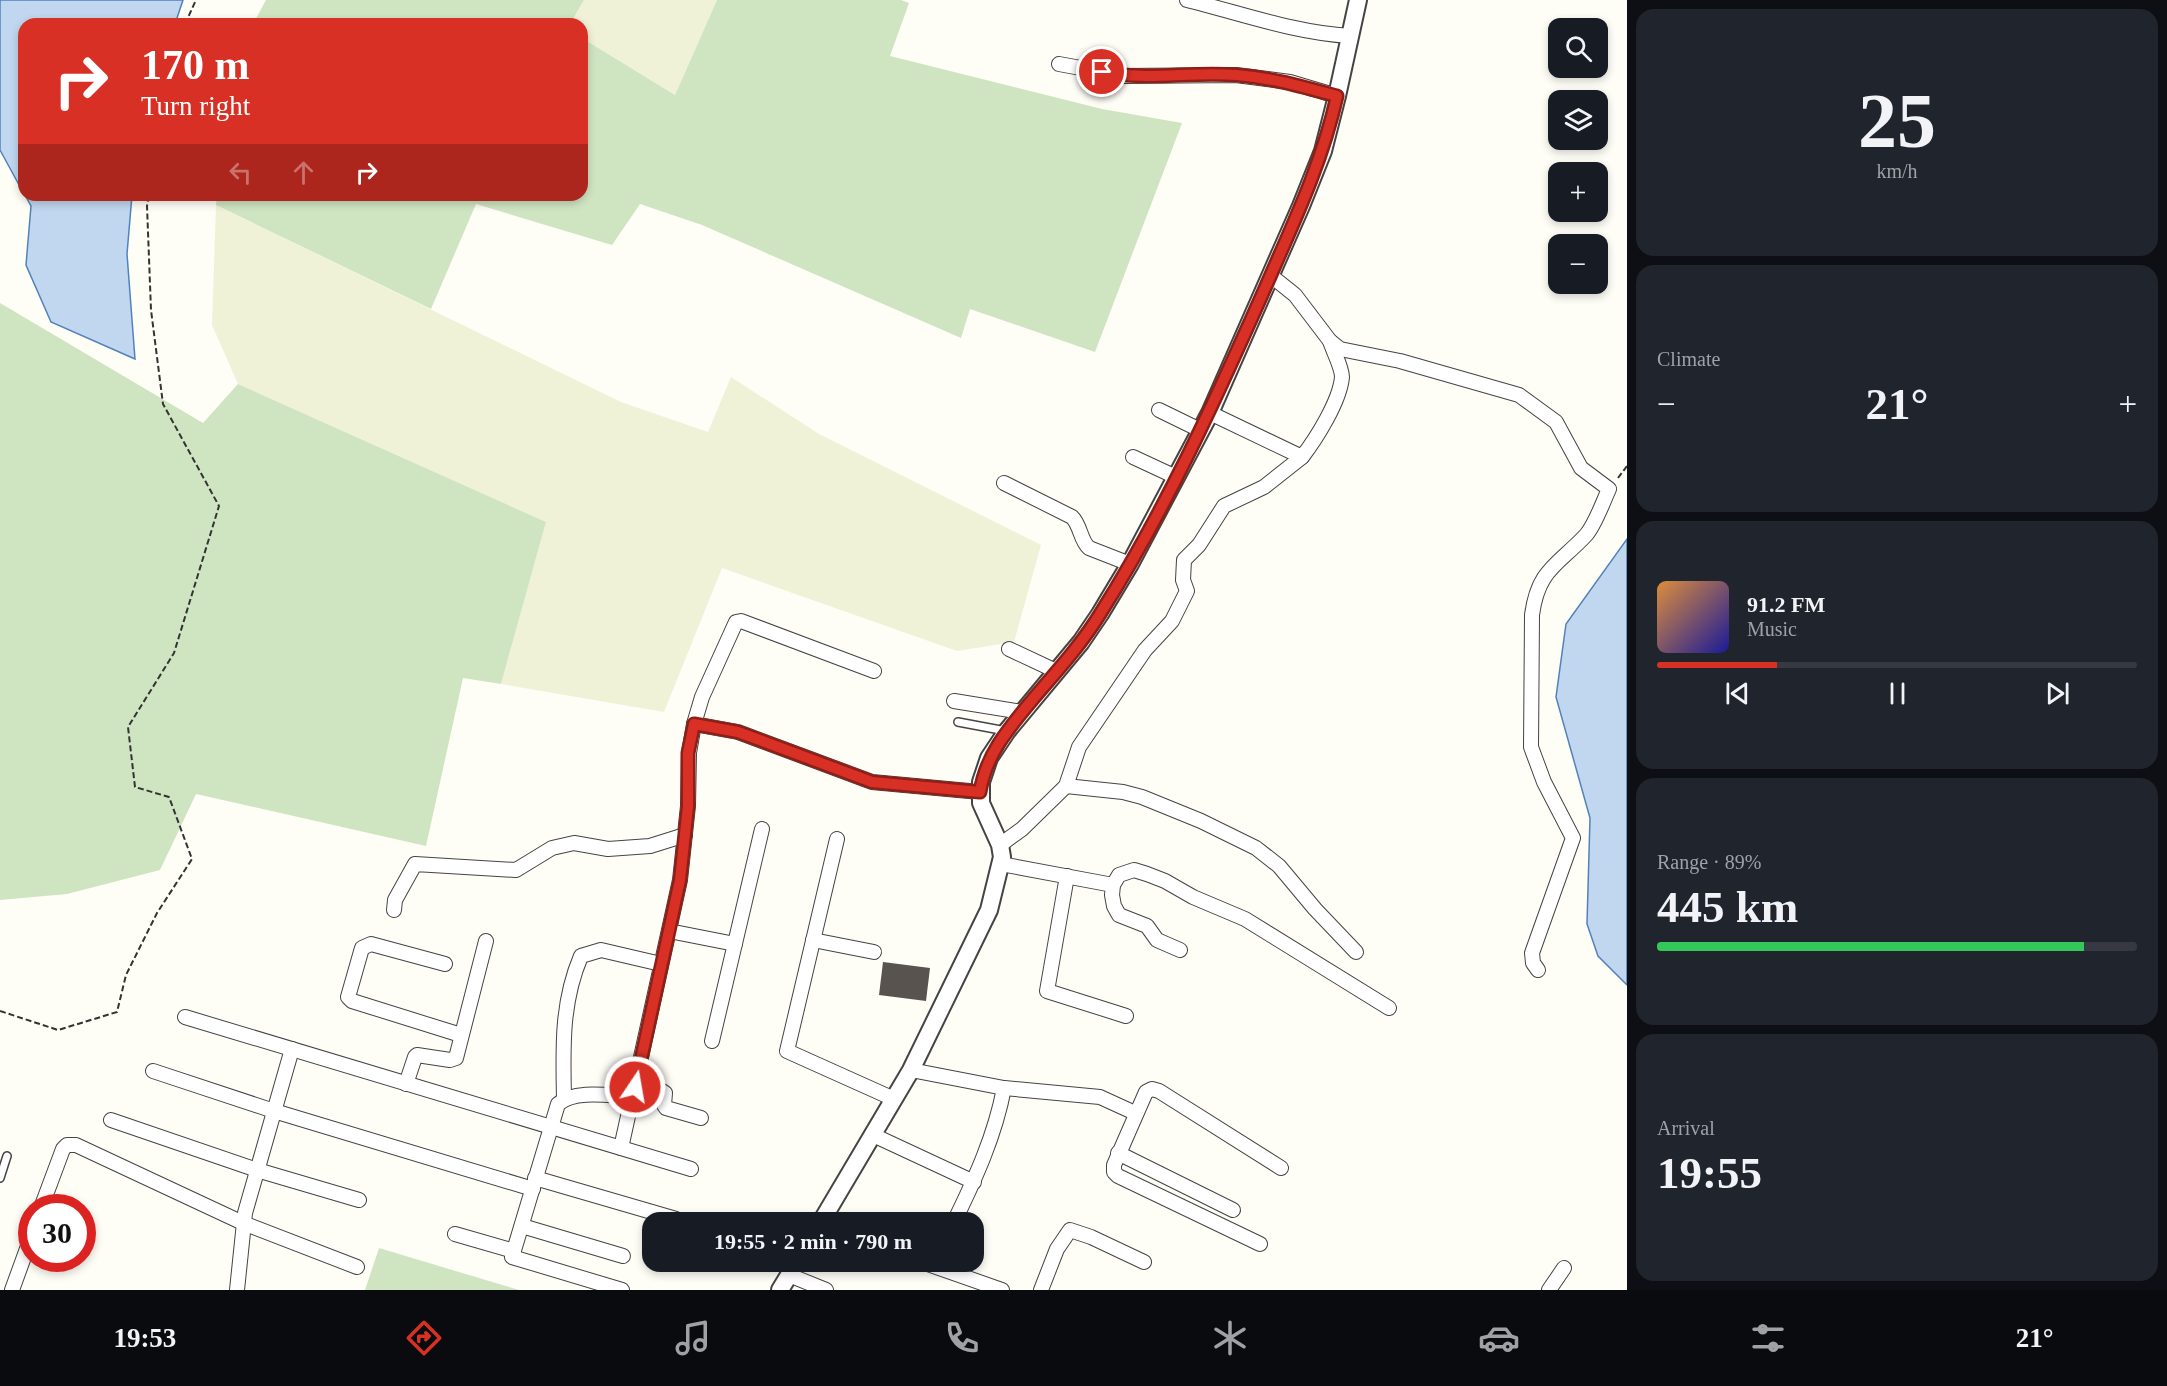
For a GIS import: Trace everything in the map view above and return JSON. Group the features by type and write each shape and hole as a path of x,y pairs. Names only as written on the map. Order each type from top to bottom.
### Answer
{"street":[{"path":"1187,0 1291,27 1329,35 1350,36"},
{"path":"827,1212 911,1071 984,923 1002,864 1000,845 984,811 980,792 989,758 1007,731 1091,628 1130,564 1210,413 1323,151 1358,0"},
{"path":"1059,64 1124,76 1236,75 1290,82 1337,96"},
{"path":"1270,275 1295,295 1329,341 1340,350 1400,361 1519,395 1556,422 1581,468 1609,489 1588,534 1551,566 1535,595 1532,615 1531,747 1544,782 1573,838 1532,953 1533,963 1538,970"},
{"path":"1000,845 1022,829 1066,786 1079,747 1145,650 1172,621 1187,591 1183,580 1184,560 1199,545 1224,506 1264,487 1302,457 1311,446 1335,401 1342,376 1329,341"},
{"path":"1159,410 1200,430"},
{"path":"1210,413 1302,457"},
{"path":"1133,457 1176,477"},
{"path":"1004,483 1072,517 1078,523 1084,544 1089,548 1130,564"},
{"path":"621,1148 680,880 685,835 688,753 694,724 718,660 738,621 874,671"},
{"path":"1009,649 1056,671"},
{"path":"954,701 1022,712"},
{"path":"694,724 738,732 872,782 980,792"},
{"path":"1066,786 1123,792 1142,797 1201,821 1256,848 1279,866 1315,909 1356,952"},
{"path":"712,1041 762,829"},
{"path":"394,910 395,900 415,864 516,870 552,848 574,843 608,849 650,846 685,835"},
{"path":"837,839 787,1051 894,1099"},
{"path":"1002,864 1113,885"},
{"path":"1180,950 1157,940 1147,926 1119,915 1114,906 1113,885 1119,875 1134,870 1165,880 1194,897 1245,919 1389,1008"},
{"path":"1067,876 1047,991 1126,1016"},
{"path":"669,931 735,944"},
{"path":"813,940 874,952"},
{"path":"406,1084 415,1057 422,1054 453,1060 456,1058 486,941"},
{"path":"445,964 371,944 367,945 362,948 348,997 352,1001 461,1035"},
{"path":"564,1099 563,1027 573,976 581,956 601,950 662,964"},
{"path":"185,1017 691,1169"},
{"path":"238,1290 243,1223 292,1049"},
{"path":"153,1071 274,1111 534,1184 648,1212"},
{"path":"911,1071 1004,1088 1100,1097 1135,1113"},
{"path":"959,1212 974,1182 998,1120 1004,1088"},
{"path":"1260,1244 1118,1176 1113,1169 1135,1113 1146,1092 1152,1089 1160,1091 1281,1168"},
{"path":"622,1290 512,1257 555,1109 564,1099 575,1095 662,1091 665,1093 666,1108 701,1118"},
{"path":"111,1120 257,1170 359,1200"},
{"path":"873,1135 974,1182"},
{"path":"46,1194 63,1149 71,1144 82,1147 243,1223 357,1267"},
{"path":"1118,1153 1233,1210"},
{"path":"522,1226 622,1256"},
{"path":"1041,1290 1057,1249 1070,1230 1091,1237 1144,1262"},
{"path":"455,1234 514,1251"},
{"path":"1549,1290 1564,1268"},
{"path":"12,1290 19,1272"},
{"path":"780,1290 791,1272"},
{"path":"799,1272 826,1290"},
{"path":"954,1272 1002,1290"}],"lane":[{"path":"958,722 1007,731"},
{"path":"0,1178 7,1156"}],"path":[{"path":"188,18 196,0"},
{"path":"0,1011 58,1030 117,1012 126,975 156,913 192,859 169,797 135,787 128,727 174,653 219,506 163,404 151,310 148,201"}],"green space":[{"path":"266,0 584,0 574,18 256,18"},
{"path":"584,0 717,0 675,95 588,42 588,18 574,18"},
{"path":"717,0 901,0 909,3 890,56 1102,109 1182,123 1095,352 970,309 961,338 702,225 640,204 612,245 476,204 431,309 216,205 216,201 588,201 588,42 675,95"},
{"path":"216,205 621,402 708,432 731,377 819,434 1041,545 1014,642 957,651 722,568 664,712 501,684 546,522 238,384 212,325"},
{"path":"0,303 203,423 238,384 546,522 501,684 463,678 426,846 196,794 160,870 67,894 0,900"},
{"path":"379,1248 519,1290 365,1290"}],"water":[{"path":"0,0 183,0 177,18 18,18 18,183 0,150"},
{"path":"28,201 131,201 127,254 135,359 51,322 26,265 31,206"},
{"path":"1627,539 1627,985 1598,956 1587,924 1590,818 1556,697 1566,624"}],"building":[{"path":"883,962 930,968 926,1001 879,995"}],"route":[{"path":"635,1087 680,880 688,806 688,753 694,724 738,732 872,782 980,792 984,770 995,747 1081,642 1100,614 1130,564 1210,413 1302,206 1323,151 1337,96 1290,82 1236,75 1124,76 1102,72"}]}
